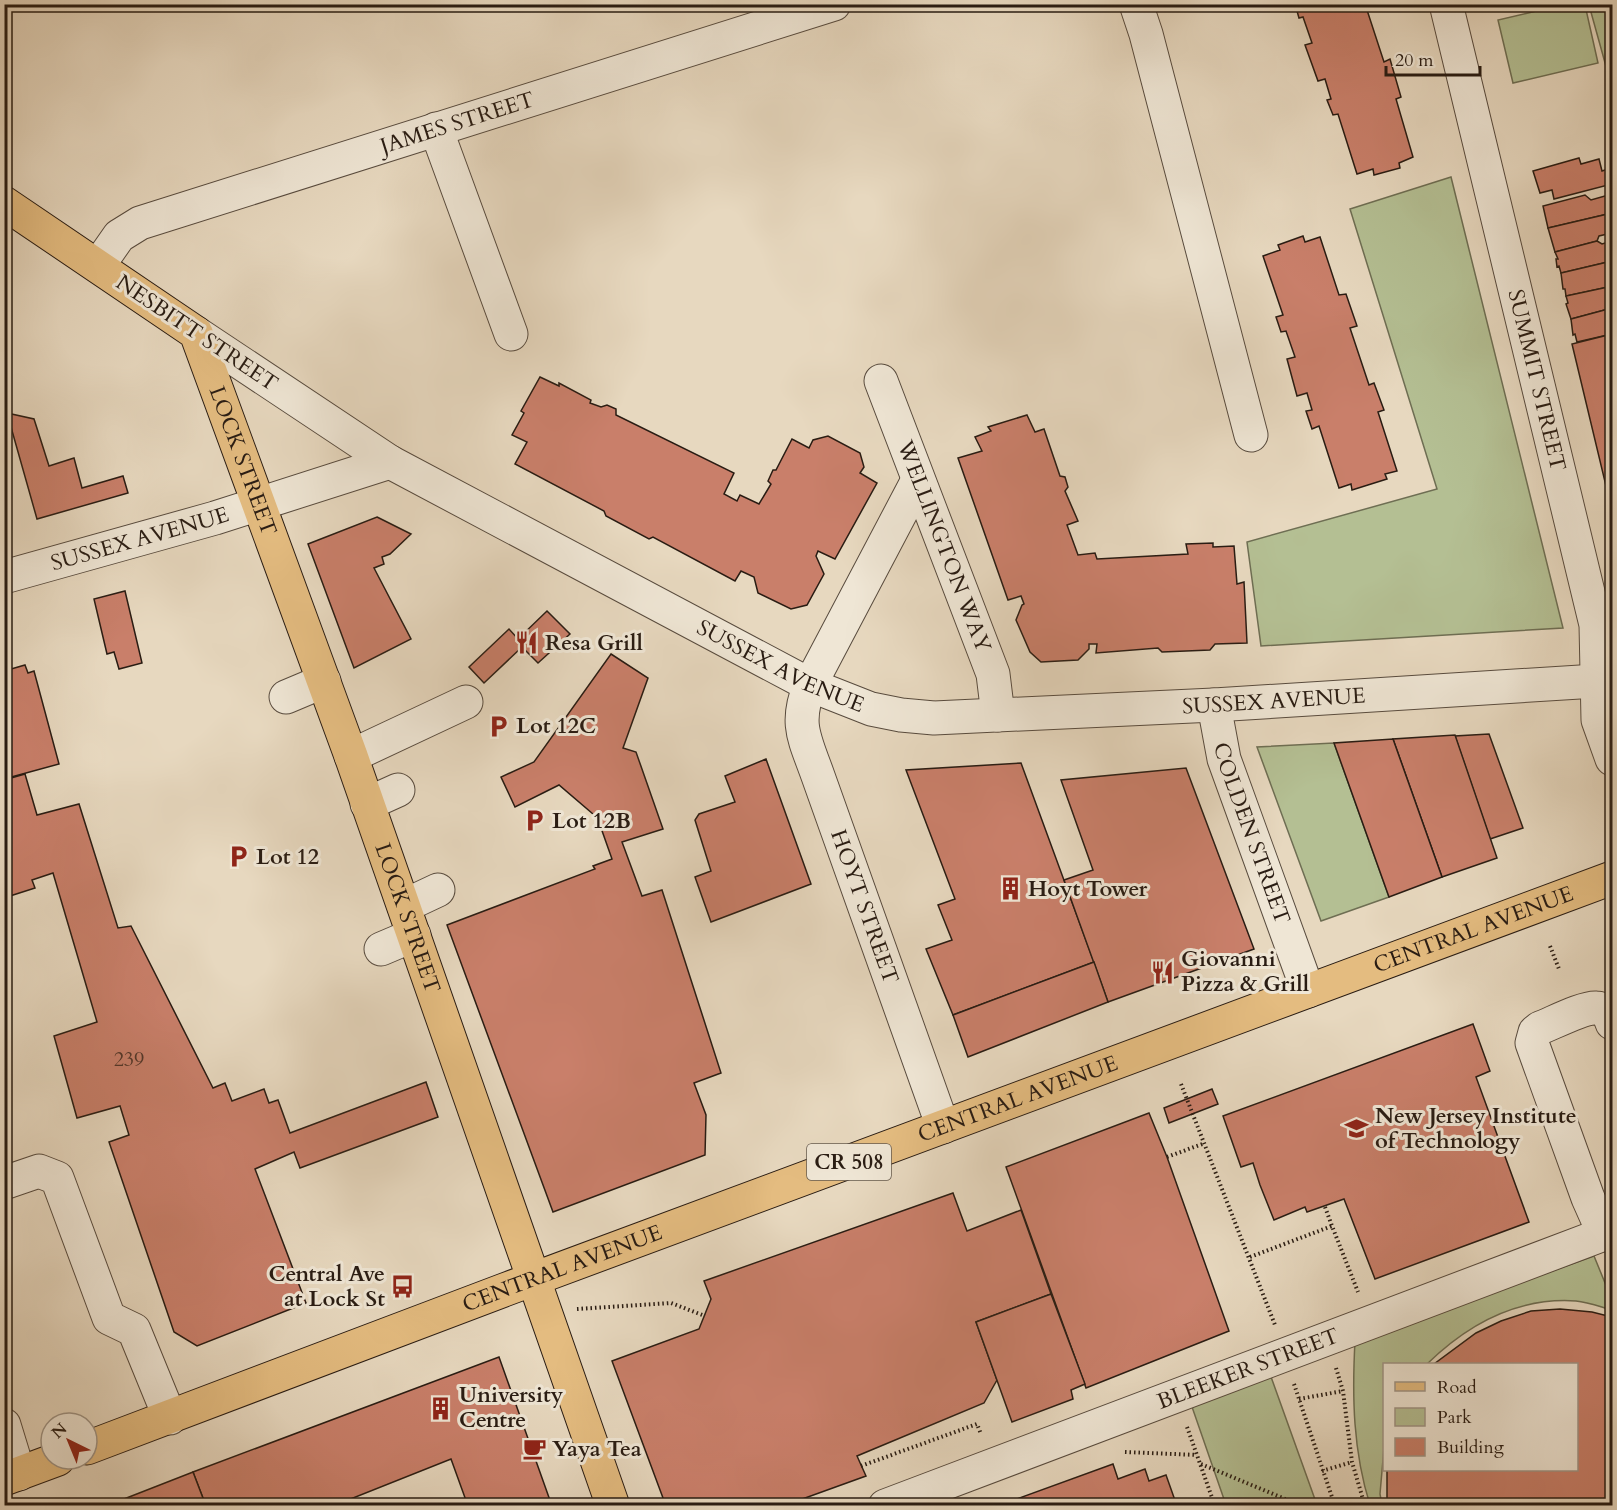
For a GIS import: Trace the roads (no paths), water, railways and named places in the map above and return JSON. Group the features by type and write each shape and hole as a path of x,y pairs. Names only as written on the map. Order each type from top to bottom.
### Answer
{"main road":[{"name":"NESBITT STREET","path":"4,203 196,333"},
{"name":"LOCK STREET","path":"196,333 351,756 613,1506"},
{"name":"CENTRAL AVENUE","path":"99,1445 533,1280 1612,878"},
{"path":"12,1476 39,1466"}],"street":[{"name":"JAMES STREET","path":"98,266 119,236 140,223 834,4"},
{"path":"1136,4 1146,34 1251,435"},
{"name":"SUMMIT STREET","path":"1446,4 1596,625 1605,681 1598,720 1612,759"},
{"path":"436,129 511,334"},
{"name":"NESBITT STREET","path":"196,333 390,462"},
{"name":"WELLINGTON WAY","path":"881,381 993,674 998,715"},
{"name":"SUSSEX AVENUE","path":"4,578 260,504 390,462 810,685 842,699 885,712 934,718 1214,705 1605,681"},
{"name":"HOYT STREET","path":"918,480 810,685 801,716 802,730 943,1127"},
{"path":"286,697 324,681"},
{"path":"351,756 466,702"},
{"name":"COLDEN STREET","path":"1214,705 1224,759 1308,991"},
{"path":"367,804 398,790"},
{"path":"381,949 438,890"},
{"path":"1608,1232 1588,1198 1532,1043 1535,1032 1540,1028 1589,1009 1602,1009 1612,1023"},
{"path":"4,1184 39,1171 57,1178 109,1318 134,1330 170,1418"},
{"name":"BLEEKER STREET","path":"885,1506 1608,1232"},
{"path":"4,1425 12,1476"}],"place":[{"name":"Resa Grill","path":"527,643"},
{"name":"Lot 12C","path":"498,726"},
{"name":"Lot 12B","path":"534,821"},
{"name":"Lot 12","path":"238,857"},
{"name":"Hoyt Tower","path":"1010,889"},
{"name":"Giovanni Pizza & Grill","path":"1163,972"},
{"name":"New Jersey Institute of Technology","path":"1357,1129"},
{"name":"Central Ave at Lock St","path":"403,1287"},
{"name":"University Centre","path":"441,1408"},
{"name":"Yaya Tea","path":"534,1449"}]}
